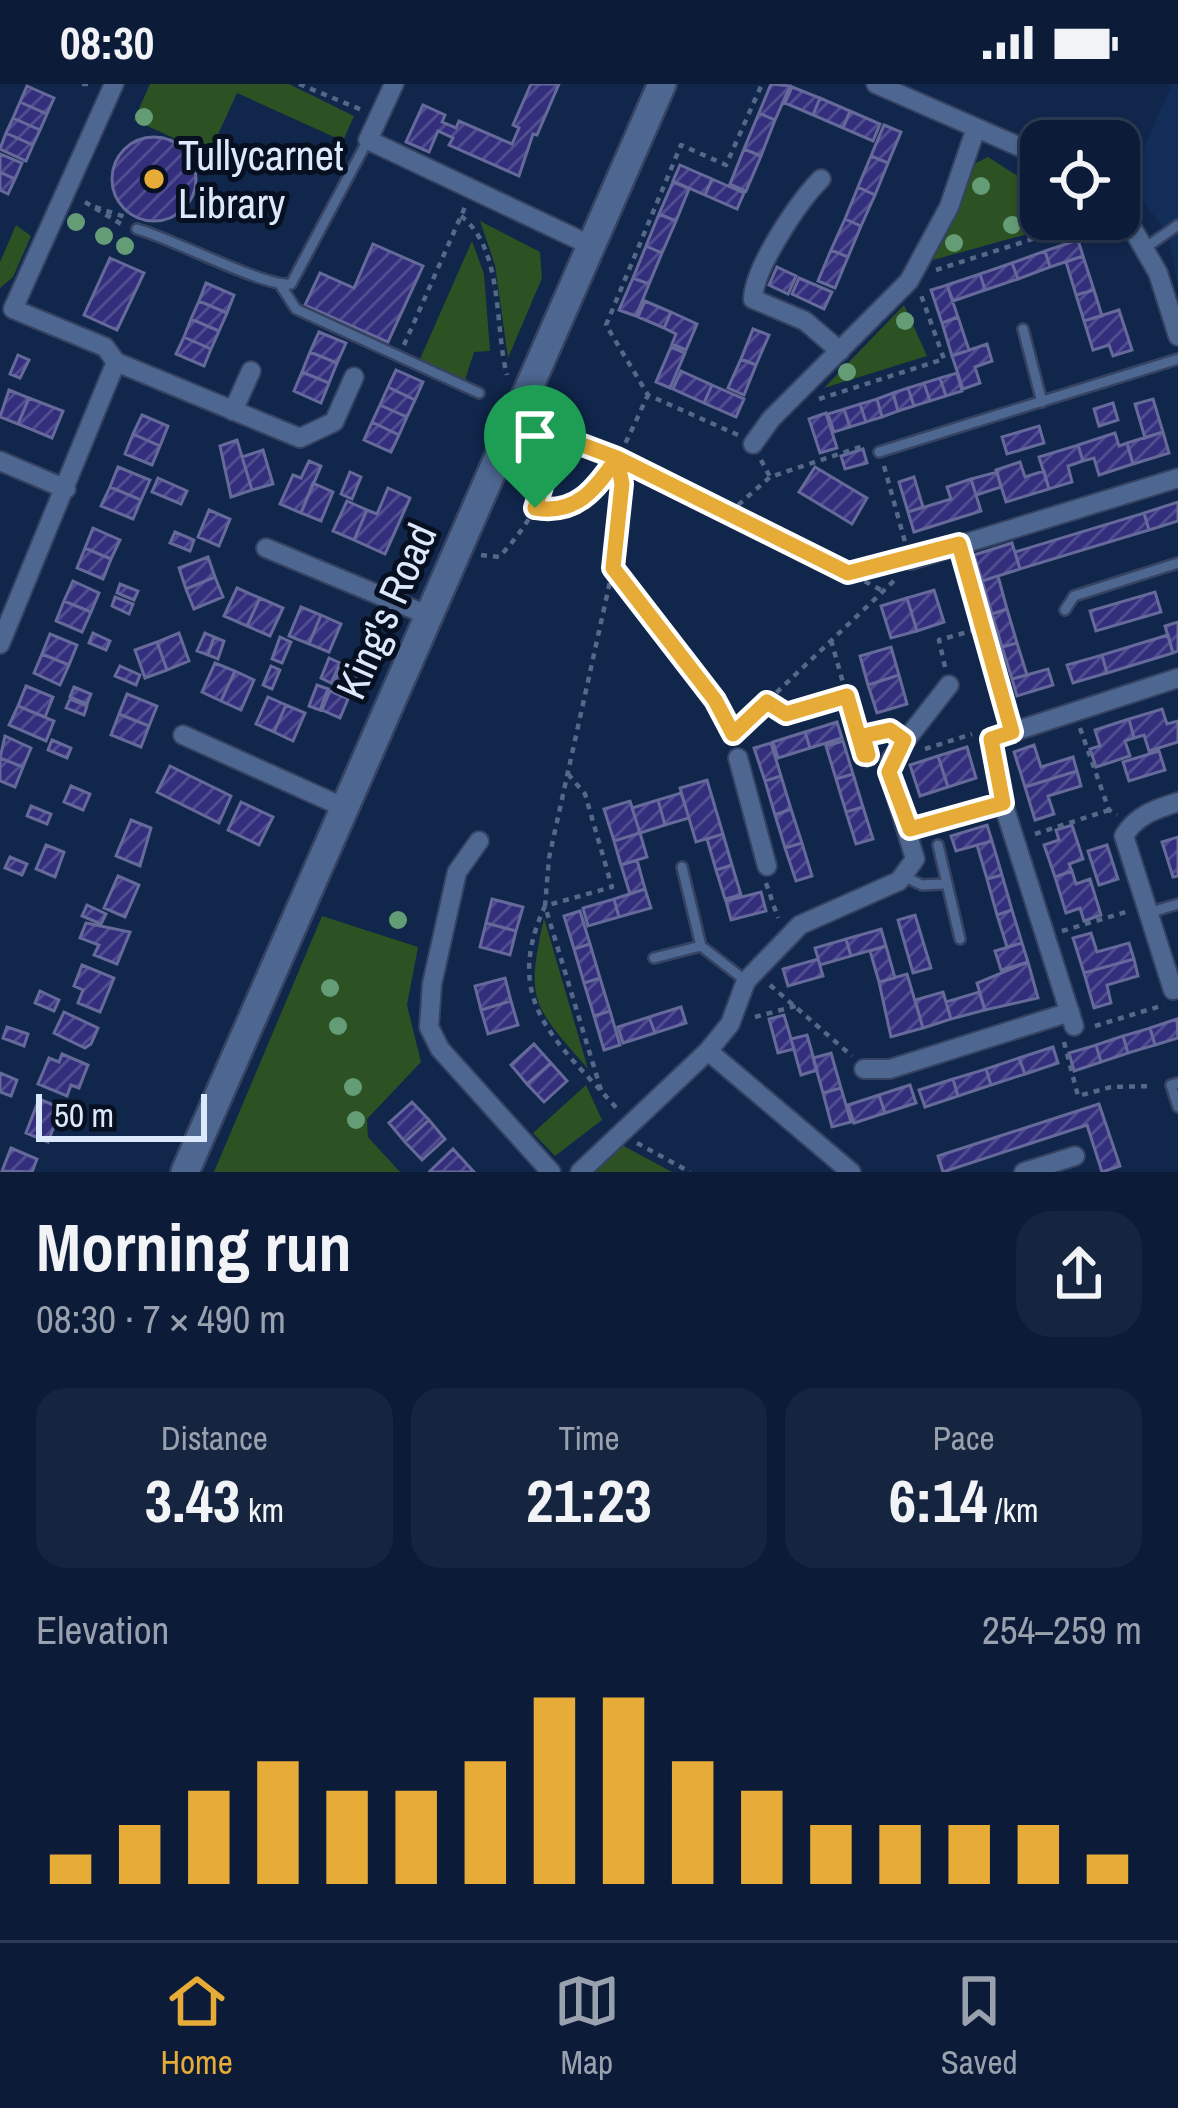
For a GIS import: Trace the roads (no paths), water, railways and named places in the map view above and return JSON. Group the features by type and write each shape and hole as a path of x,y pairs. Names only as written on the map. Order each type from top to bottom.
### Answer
{"street":[{"path":"114,84 6,307 105,347 116,362 300,438 315,436 334,422 355,377"},
{"path":"394,84 368,140 592,246"},
{"name":"King's Road","path":"185,1172 662,84"},
{"path":"876,84 1020,146"},
{"path":"753,445 771,419 913,275 949,207 976,128"},
{"path":"821,179 797,203 775,250 754,277 753,299 805,322 840,351"},
{"path":"1140,240 1178,336"},
{"path":"0,644 116,362"},
{"path":"233,411 251,371"},
{"path":"0,461 66,489"},
{"path":"910,560 1178,478"},
{"path":"266,548 432,617"},
{"path":"991,739 1178,678"},
{"path":"580,1172 708,1051 730,1024 750,976 800,925 904,877 916,859 889,772 904,740 949,685"},
{"path":"183,735 343,807"},
{"path":"738,758 767,866"},
{"path":"1176,990 1124,836 1131,824 1178,802"},
{"path":"864,1070 890,1069 1072,1019 1003,803"},
{"path":"479,841 457,872 432,984 429,1027 440,1049 551,1172"},
{"path":"708,1051 851,1172"},
{"path":"1024,1172 1075,1156"}],"lane":[{"path":"281,286 298,278 368,140"},
{"path":"1145,248 1178,225"},
{"path":"137,229 281,286 296,309 479,393"},
{"path":"1023,329 1042,402"},
{"path":"879,452 1178,359"},
{"path":"1065,610 1074,596 1178,563"},
{"path":"938,845 943,884 960,939"},
{"path":"682,867 701,946 750,976"},
{"path":"904,877 922,886 943,884"},
{"path":"1147,910 1178,904"},
{"path":"653,958 701,946"},
{"path":"1175,1084 1178,1107"}],"place":[{"name":"Tullycarnet Library","path":"154,179"}]}
